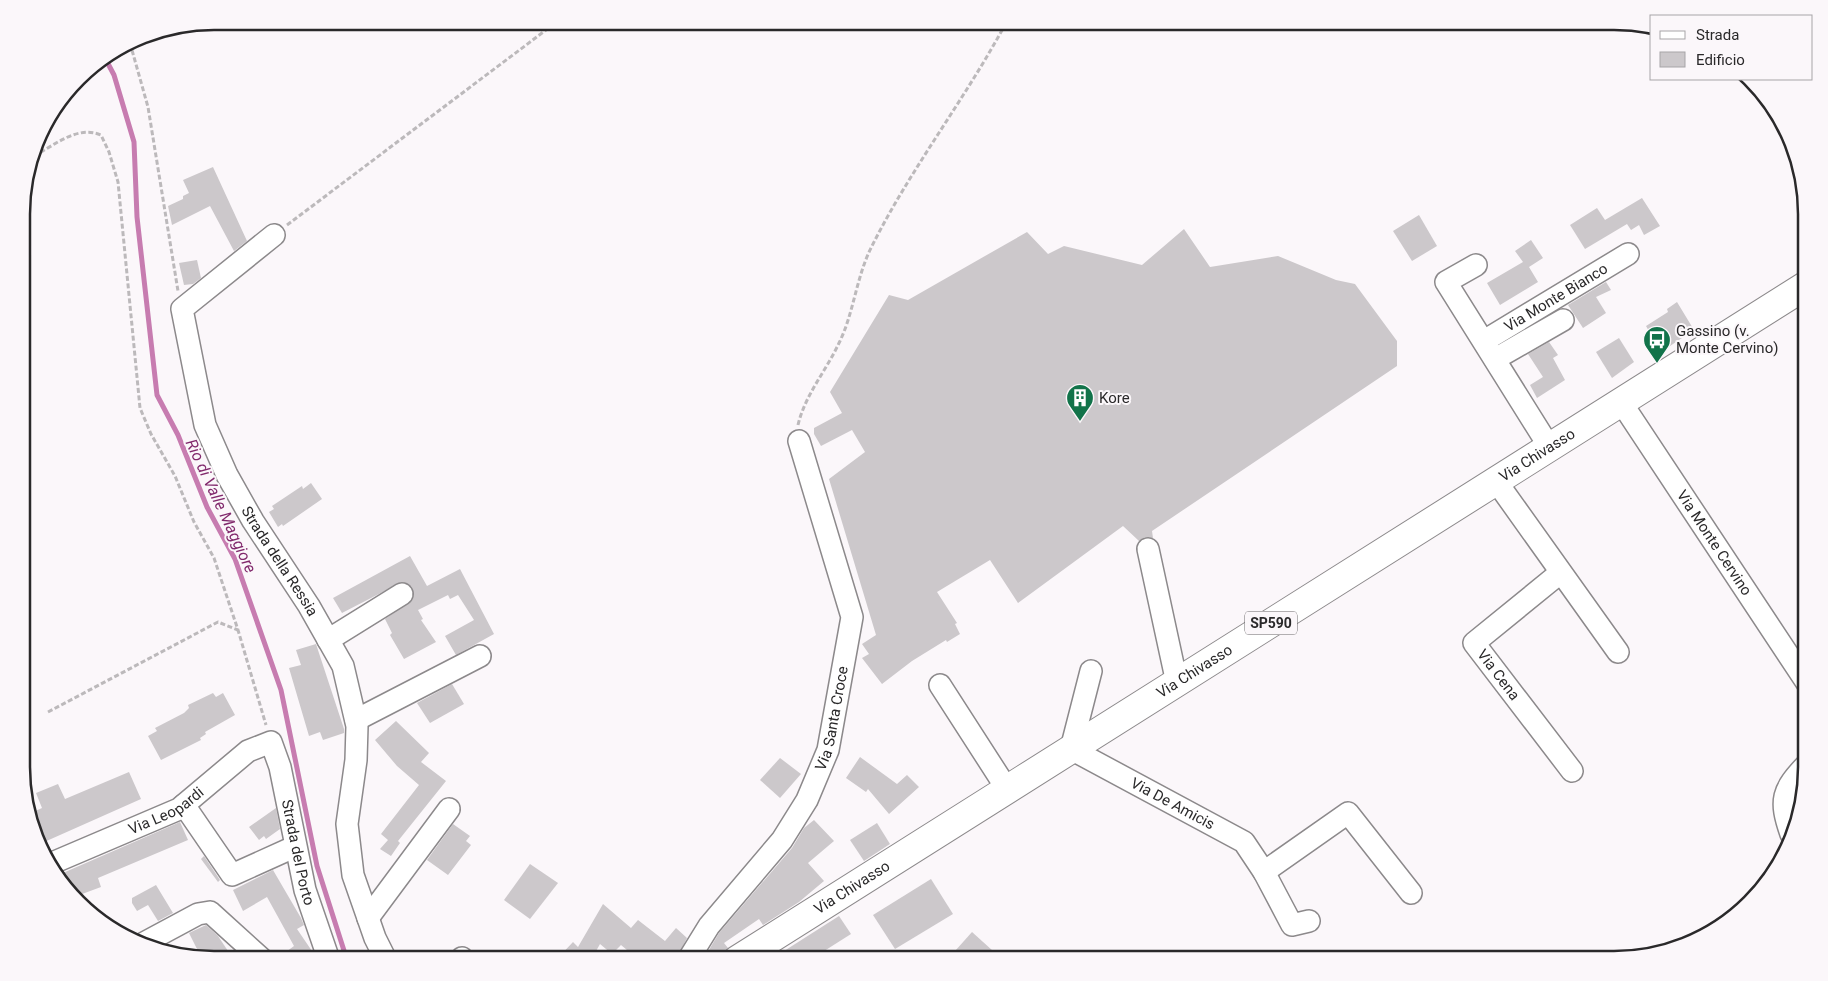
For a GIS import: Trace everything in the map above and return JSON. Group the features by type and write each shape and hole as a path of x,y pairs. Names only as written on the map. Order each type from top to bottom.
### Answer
{"main road":[{"name":"Via Chivasso","path":"751,951 1798,290"}],"street":[{"path":"182,309 274,235"},
{"name":"Via Monte Bianco","path":"1484,341 1628,254"},
{"path":"1476,265 1446,282 1550,448"},
{"name":"Strada della Ressia","path":"182,309 205,425 227,475 252,521 308,606 343,666 356,720 356,760 347,824 353,875 382,951"},
{"path":"1495,360 1563,320"},
{"name":"Via Monte Cervino","path":"1622,402 1798,670"},
{"name":"Via Santa Croce","path":"694,951 709,926 782,840 807,800 828,750 852,618 799,441"},
{"path":"1496,481 1618,652"},
{"path":"1148,549 1177,683"},
{"name":"Via Cena","path":"1560,573 1474,643 1572,771"},
{"path":"328,640 402,594"},
{"path":"356,720 480,656"},
{"path":"1071,749 1091,671"},
{"path":"940,685 1007,789"},
{"name":"Via Leopardi","path":"56,861 179,809 248,751 271,742"},
{"name":"Strada del Porto","path":"271,742 280,767 294,846 305,890 326,951"},
{"name":"Via De Amicis","path":"1071,749 1244,842 1264,872 1292,925 1309,921"},
{"path":"1788,826 1785,818 1784,798 1788,784 1798,773"},
{"path":"184,805 232,876 294,846"},
{"path":"368,918 449,810"},
{"path":"1264,872 1348,813 1411,892"},
{"path":"151,939 198,914 210,912 253,951"}],"path":[{"path":"274,235 546,30"},
{"path":"799,441 798,424 802,409 840,342 862,268 872,246 904,188 1002,30"},
{"path":"132,50 148,107 172,267 182,309"},
{"path":"41,152 77,132 92,131 101,135 109,152 118,182 140,408 151,434 175,476 194,522 214,558 238,630 271,742"},
{"path":"48,712 218,622 238,630"}],"building":[{"path":"213,167 247,241 234,251 210,206 172,225 168,206 183,199 183,196 189,193 183,180"},
{"path":"1642,198 1660,226 1644,235 1639,225 1631,230 1627,224 1585,249 1570,225 1597,208 1605,220"},
{"path":"1419,215 1437,246 1412,261 1393,231"},
{"name":"Kore","path":"1184,229 1210,267 1278,256 1336,280 1355,284 1397,341 1397,366 1152,531 1153,538 1145,537 1139,541 1123,526 1018,603 990,560 937,592 957,623 955,624 960,634 947,642 946,640 912,661 882,684 862,658 869,654 862,644 876,635 829,479 865,452 852,430 821,446 814,434 814,428 842,413 830,392 889,295 908,300 1027,232 1048,254 1064,246 1142,265"},
{"path":"1531,240 1543,258 1529,267 1538,282 1500,305 1487,283 1523,262 1515,251"},
{"path":"197,260 201,278 193,284 184,285 179,263"},
{"path":"1606,282 1611,290 1596,297 1606,313 1583,328 1568,305"},
{"path":"1677,302 1694,330 1661,352 1646,326 1668,312 1667,309"},
{"path":"1619,338 1634,362 1612,378 1596,352"},
{"path":"1549,342 1558,355 1553,358 1565,380 1537,398 1530,385 1543,377 1528,354"},
{"path":"311,483 322,499 283,526 282,524 278,527 269,512 274,509 272,506 302,486 303,489"},
{"path":"410,556 427,586 460,569 494,634 456,655 445,636 474,620 458,595 450,599 448,595 418,610 423,619 421,620 436,642 404,659 390,635 392,633 385,619 413,599 412,587 402,582 342,613 333,598"},
{"path":"316,644 344,729 344,733 323,740 320,732 309,736 289,668 301,665 296,650"},
{"path":"452,684 464,704 430,723 417,703"},
{"path":"213,693 216,697 223,693 235,715 205,732 206,734 200,738 201,740 161,760 148,736 157,731 155,728 184,713 189,708 188,705"},
{"path":"396,721 429,753 421,762 446,781 398,841 400,843 391,856 380,849 388,840 381,834 419,785 397,766 375,740"},
{"path":"860,757 897,784 907,775 919,787 889,814 868,789 866,792 846,778"},
{"path":"780,758 801,774 780,798 760,780"},
{"path":"129,772 141,799 46,841 36,814 35,811 42,808 36,793 58,784 65,799"},
{"path":"276,808 280,829 266,839 264,836 259,840 249,827"},
{"path":"814,820 834,841 808,863 824,881 799,902 763,925 759,919 724,943 728,948 725,951 708,951 719,933 792,848 804,828"},
{"path":"180,822 188,840 98,878 101,887 82,894 64,873"},
{"path":"877,823 890,844 864,861 850,840"},
{"path":"453,824 470,836 466,841 471,845 448,875 427,860"},
{"path":"204,856 220,880 218,882 201,859"},
{"path":"530,864 558,883 530,919 504,900"},
{"path":"273,870 301,918 304,925 297,929 312,951 287,951 294,946 267,897 243,911 233,890"},
{"path":"931,879 953,914 895,949 873,915"},
{"path":"156,885 173,913 158,921 148,905 137,911 132,903 132,898"},
{"path":"603,904 631,928 638,920 665,941 676,928 687,938 680,951 628,951 621,945 615,951 608,951 600,944 596,951 564,951 573,942 578,947"},
{"path":"839,916 851,934 824,951 784,951"},
{"path":"206,925 218,936 228,951 198,950 189,933"},
{"path":"972,932 993,951 955,951"}],"waterway":[{"name":"Rio di Valle Maggiore","path":"108,64 114,75 134,142 137,217 157,395 178,435 207,507 235,559 281,690 317,866 344,951"}],"place":[{"name":"Gassino (v. Monte Cervino)","path":"1657,364"},
{"name":"Kore","path":"1080,422"}]}
